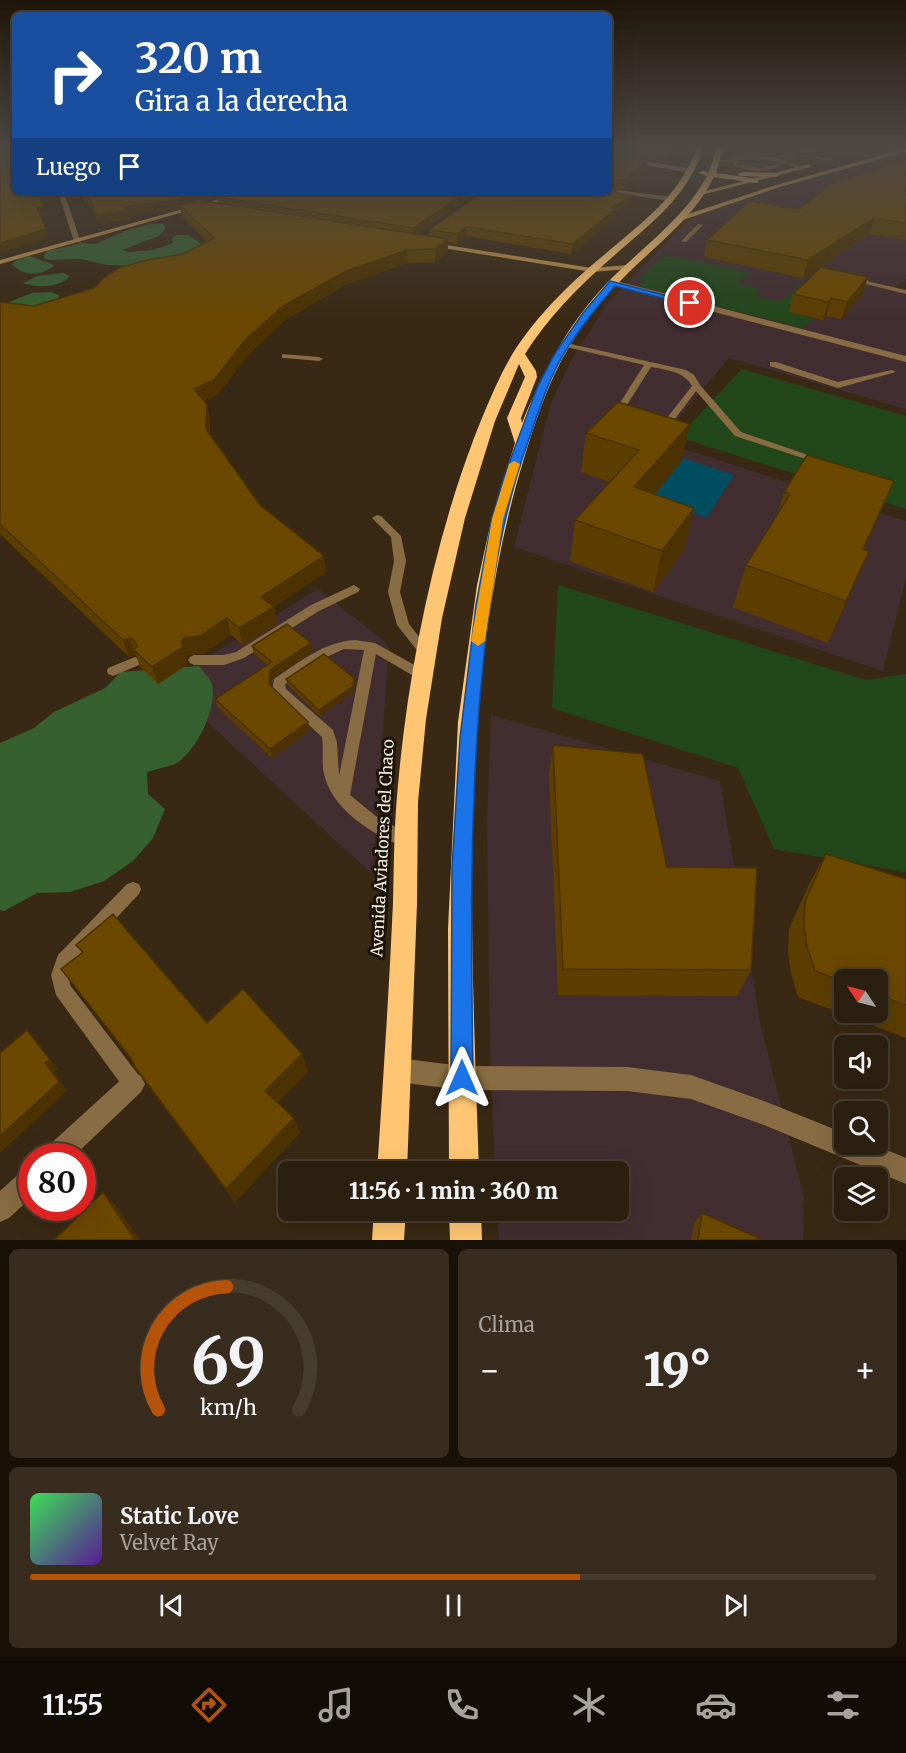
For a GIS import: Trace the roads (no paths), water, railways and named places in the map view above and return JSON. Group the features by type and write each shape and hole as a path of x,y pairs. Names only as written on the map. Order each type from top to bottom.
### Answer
{"highway":[{"name":"Avenida Aviadores del Chaco","path":"393,1161 410,771 424,665 455,525 487,421 510,370 528,341 592,270 667,204"},
{"path":"464,1161 461,868 469,716 483,605 498,519 542,388 566,344 613,283 692,204"},
{"path":"520,355 531,377 513,418 522,443"},
{"path":"388,1240 389,1221"},
{"path":"465,1221 466,1240"}],"main road":[{"path":"680,218 723,204"}],"street":[{"path":"66,204 78,241"},
{"path":"0,262 212,204"},
{"path":"202,207 224,210"},
{"path":"415,242 592,270 628,267"},
{"path":"613,283 906,359"},
{"path":"398,1070 462,1078 627,1079 691,1087 764,1113 906,1171"},
{"path":"70,1143 133,1084"},
{"path":"0,1209 18,1192"}],"lane":[{"path":"684,241 700,225"},
{"path":"859,276 868,283 906,292"},
{"path":"566,344 683,372 691,376 696,386 738,434 826,463"},
{"path":"612,420 649,363"},
{"path":"773,364 838,385 891,372"},
{"path":"660,433 696,386"},
{"path":"377,518 396,536 400,561 394,592 403,624 424,665"},
{"path":"194,660 224,660 240,655 315,608 354,589"},
{"path":"407,841 370,821 342,797 330,773 331,742 328,734 279,691 278,687 279,682 333,648 345,645 371,646 424,665"},
{"path":"342,797 371,646"},
{"path":"113,671 135,662"},
{"path":"133,889 64,961 60,975 62,989 133,1084"}],"water":[{"path":"683,458 734,475 707,517 648,501"}]}
